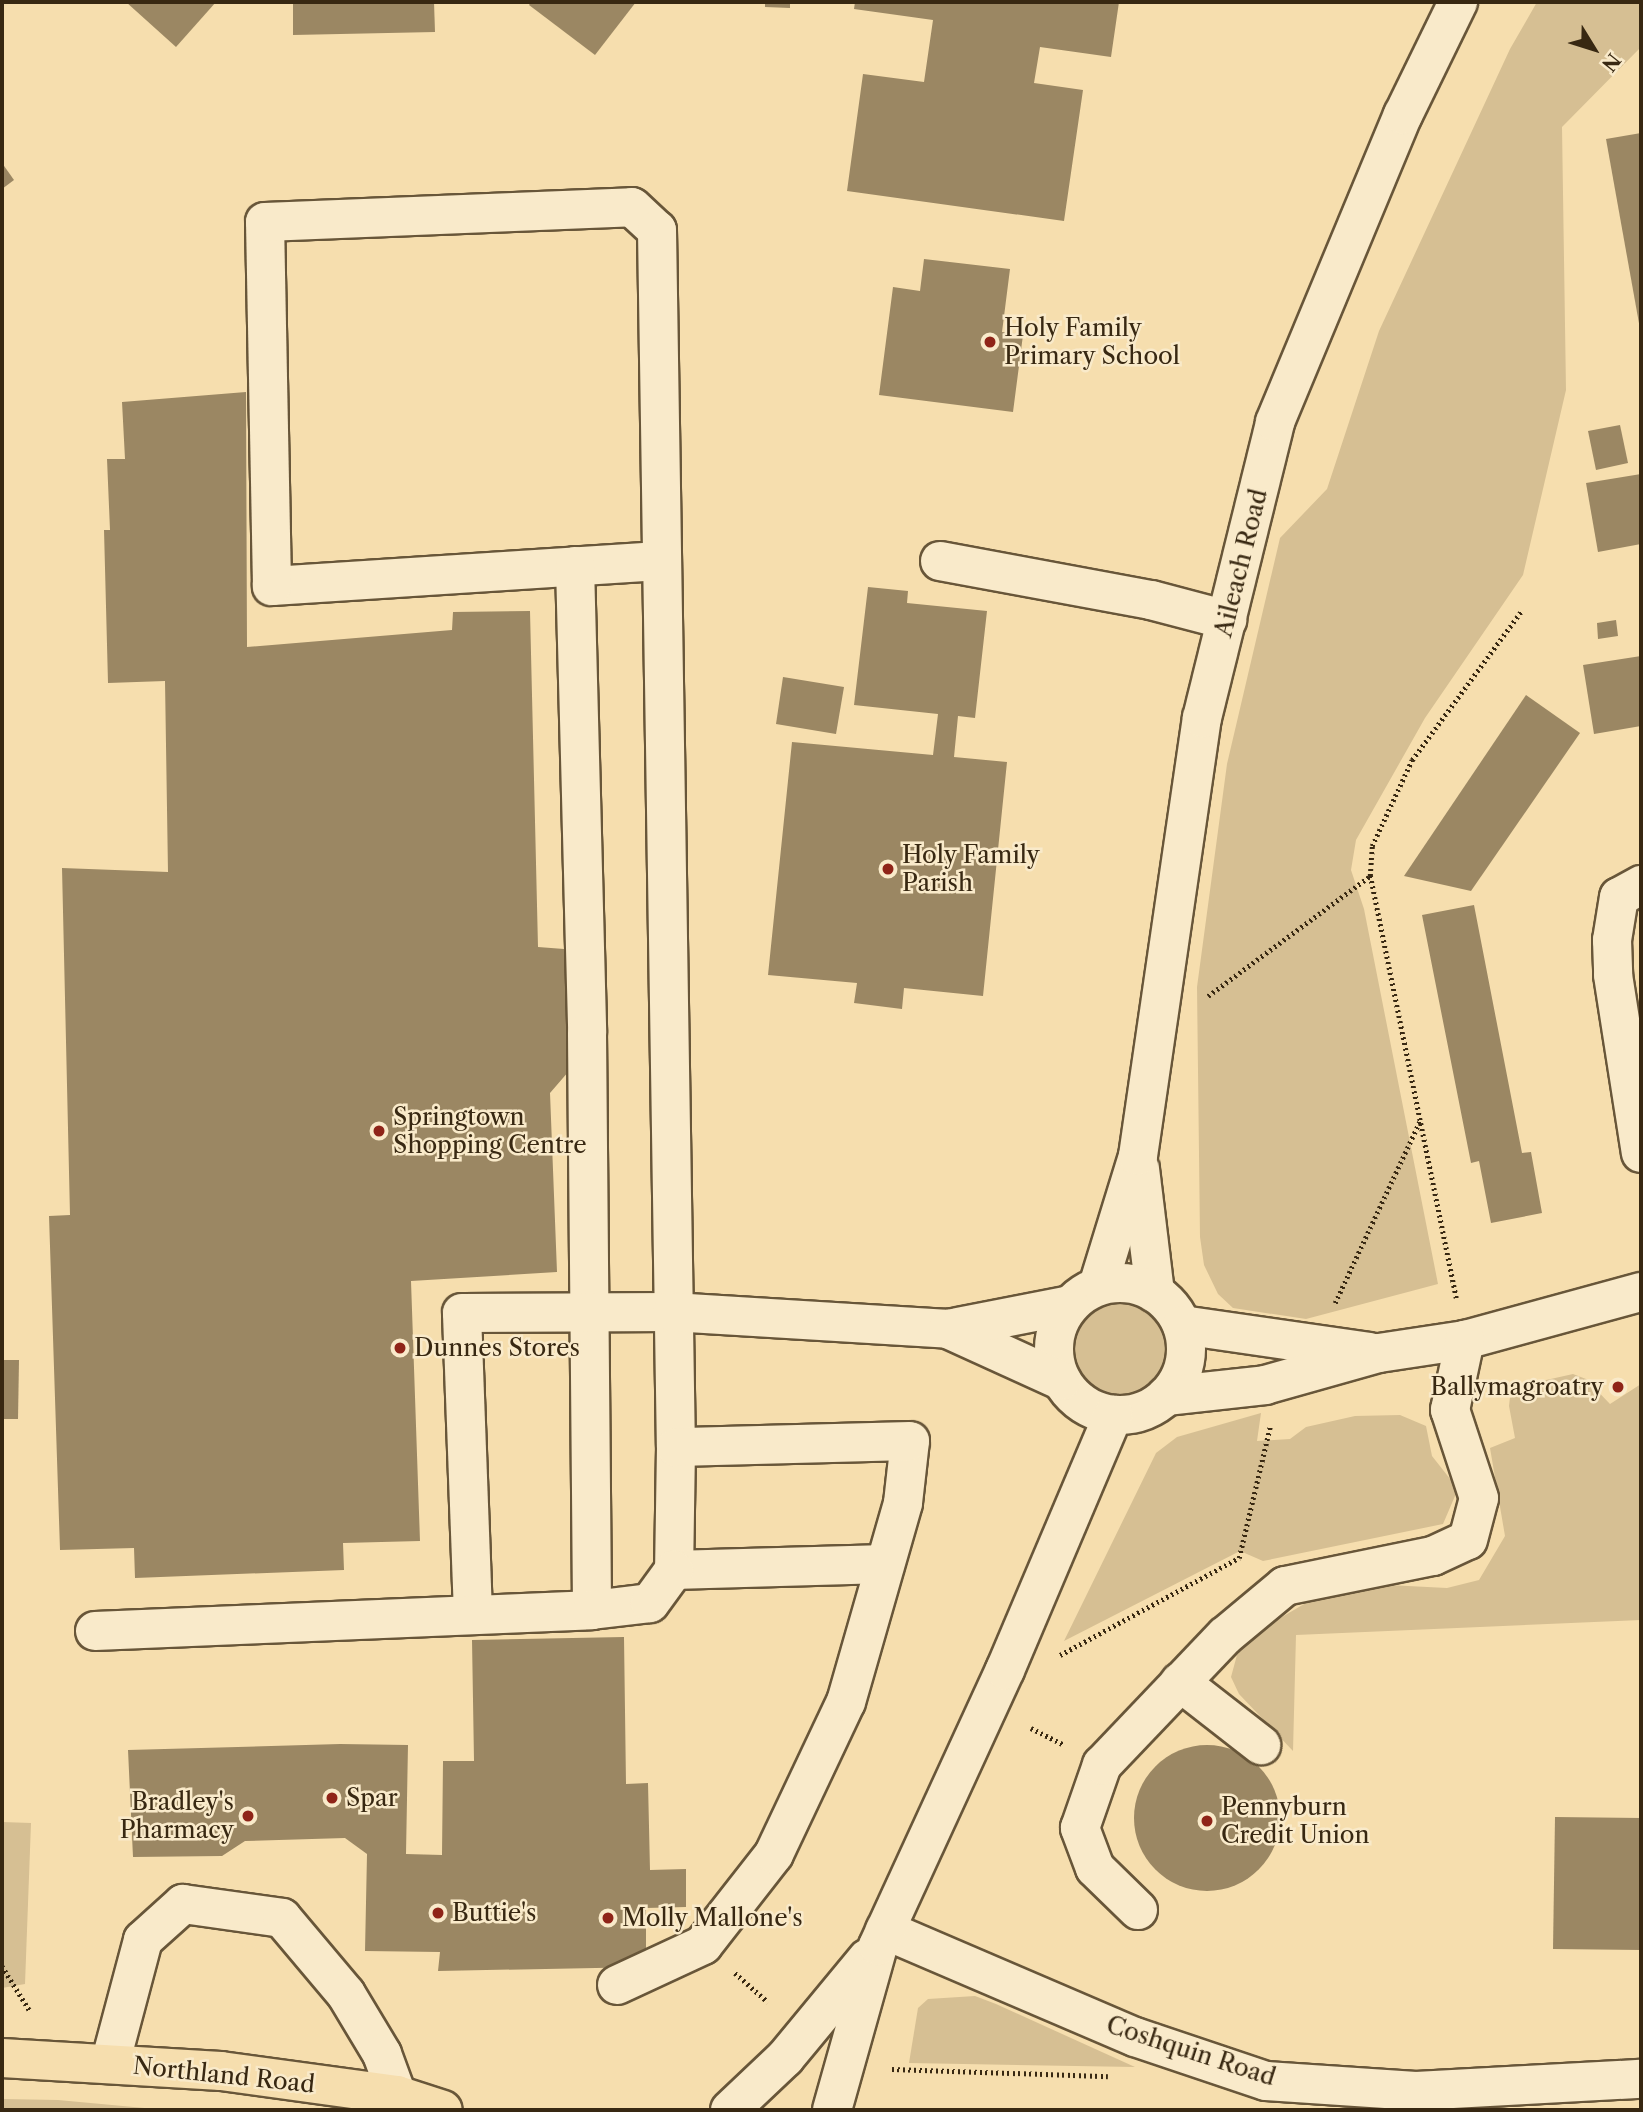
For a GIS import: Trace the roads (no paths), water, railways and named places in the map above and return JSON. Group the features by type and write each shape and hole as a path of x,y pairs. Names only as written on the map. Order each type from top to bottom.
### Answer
{"main road":[{"name":"Northland Road","path":"2,2058 222,2071 397,2095 443,2110"}],"street":[{"name":"Aileach Road","path":"1084,1295 1138,1156 1202,718 1275,422 1404,115 1458,2"},
{"path":"94,1631 592,1610 650,1603 674,1570 676,1447 660,561 657,230 632,207 265,222 272,586 660,561"},
{"path":"940,561 1151,600 1227,620"},
{"path":"575,566 590,1312 592,1610"},
{"path":"1641,885 1619,897 1612,940 1624,1057 1641,1153"},
{"name":"Aileach Road","path":"1138,1156 1155,1293"},
{"path":"473,1614 462,1313 672,1312 948,1329 1127,1283 1155,1293 1182,1325 1184,1362 1166,1396 1151,1408 1113,1415 1083,1404 1062,1381 948,1329"},
{"path":"1166,1396 1265,1385 1379,1353 1465,1340 1641,1292"},
{"path":"1062,1381 1054,1342 1084,1295"},
{"path":"1182,1325 1317,1342 1379,1353"},
{"path":"1138,1910 1095,1868 1080,1828 1102,1765 1180,1682 1285,1586 1326,1574 1433,1556 1468,1540 1479,1498 1450,1410 1465,1340"},
{"path":"831,2110 881,1938 1005,1670 1113,1415"},
{"path":"617,1985 703,1945 774,1854 846,1702 903,1503 910,1441 676,1447"},
{"path":"674,1570 886,1564"},
{"path":"1180,1682 1261,1745"},
{"path":"110,2064 143,1940 183,1904 282,1918 346,1994 382,2054 397,2095"},
{"path":"730,2110 785,2058 881,1938"},
{"name":"Coshquin Road","path":"881,1938 1135,2037 1266,2081 1416,2091 1641,2079"}],"place":[{"name":"Holy Family Primary School","path":"990,342"},
{"name":"Holy Family Parish","path":"888,869"},
{"name":"Springtown Shopping Centre","path":"379,1131"},
{"name":"Dunnes Stores","path":"400,1348"},
{"name":"Ballymagroatry","path":"1618,1387"},
{"name":"Spar","path":"332,1798"},
{"name":"Bradley's Pharmacy","path":"248,1816"},
{"name":"Pennyburn Credit Union","path":"1207,1821"},
{"name":"Buttie's","path":"438,1913"},
{"name":"Molly Mallone's","path":"608,1918"}]}
